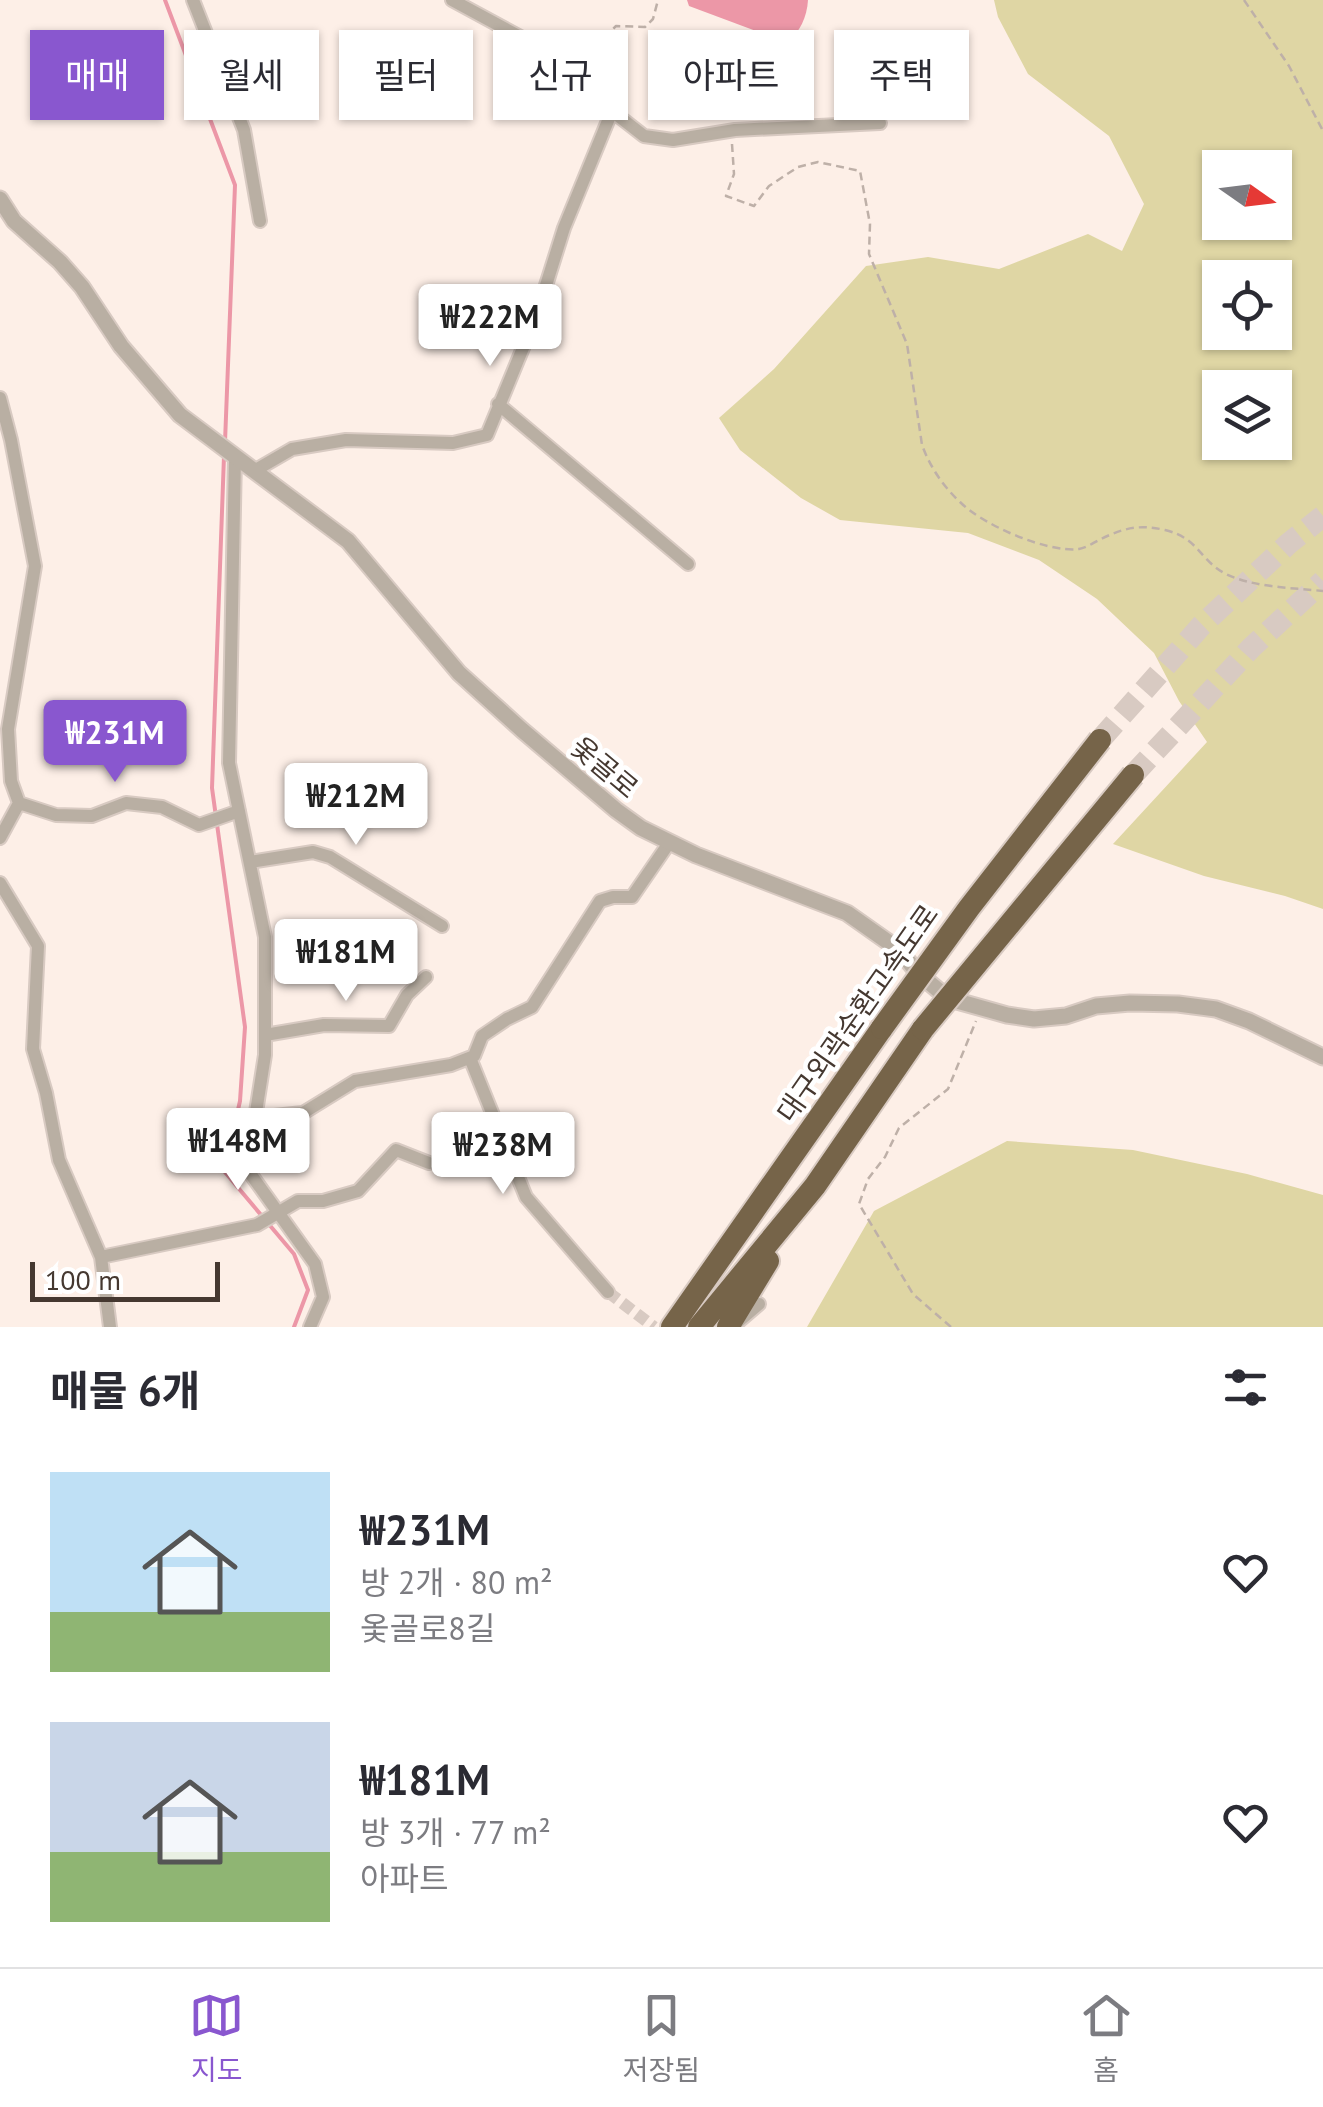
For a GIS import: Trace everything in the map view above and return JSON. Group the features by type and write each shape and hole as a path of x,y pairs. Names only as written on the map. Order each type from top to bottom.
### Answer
{"highway":[{"name":"대구외곽순환고속도로","path":"672,1327 969,908 1100,740"},
{"path":"728,1327 815,1186 923,1029 1133,774"},
{"path":"699,1327 815,1186"},
{"path":"658,1327 694,1296"}],"street":[{"path":"192,0 244,130 260,220"},
{"path":"452,0 507,30"},
{"path":"254,471 292,450 346,440 454,443 487,435 537,314 564,228 608,120"},
{"path":"624,120 644,136 673,140 730,131 880,123"},
{"name":"옻골로","path":"0,199 7,219 60,262 82,287 121,346 180,415 348,541 460,673 641,828 669,843 847,913 898,949 918,973 957,1001 1034,1018 1066,1016 1096,1006 1130,1002 1216,1009 1323,1057"},
{"path":"0,398 12,440 35,566 8,729 6,779 19,803 56,814 92,816 126,803 162,807 199,825 239,812"},
{"path":"498,404 688,564"},
{"path":"235,456 229,763 266,937 265,1055 247,1169 316,1264 323,1297 310,1327"},
{"path":"0,838 19,803"},
{"path":"255,1118 303,1113 355,1081 451,1066 474,1056 482,1036 532,1008 600,901 632,896 669,843"},
{"path":"250,862 313,852 330,857 442,926"},
{"path":"0,883 38,946 33,1048 59,1160 101,1257 110,1327"},
{"path":"265,1035 324,1025 389,1026 407,995 426,977"},
{"path":"470,1058 526,1197 608,1292"},
{"path":"101,1257 256,1224 298,1201 323,1202 358,1191 396,1150 429,1163"},
{"path":"736,1327 759,1304"}],"path":[{"path":"612,30 616,26 646,27 658,0"},
{"path":"1244,0 1289,66 1323,131"},
{"path":"730,131 734,174 726,196 754,206 769,186 798,167 818,162 860,170 870,224 869,254 907,344 922,445 928,462 961,504 990,522 1052,548 1082,549 1139,525 1171,531 1196,544 1208,562 1224,573 1255,584 1323,590"},
{"path":"951,1327 913,1294 859,1204 868,1179 899,1128 948,1089 982,1009"}],"shaded area":[{"path":"687,0 808,0 798,30 753,30 689,6"},
{"path":"994,0 1323,0 1323,909 1204,876 1113,844 1207,742 1179,701 1154,653 1097,599 1039,560 968,533 840,520 801,498 740,450 719,418 774,369 866,266 928,257 999,269 1088,234 1122,251 1144,204 1109,136 1028,74 998,17"},
{"path":"1007,1141 1133,1150 1323,1195 1323,1327 807,1327 874,1211"}],"waterway":[{"path":"165,0 235,185 225,442"},
{"path":"224,456 212,788 245,1027 240,1101 224,1171 294,1254 308,1290 294,1327"}],"tunnel":[{"path":"1100,740 1201,626 1323,516"},
{"path":"1133,775 1251,648 1323,581"},
{"path":"608,1292 654,1327"}]}
